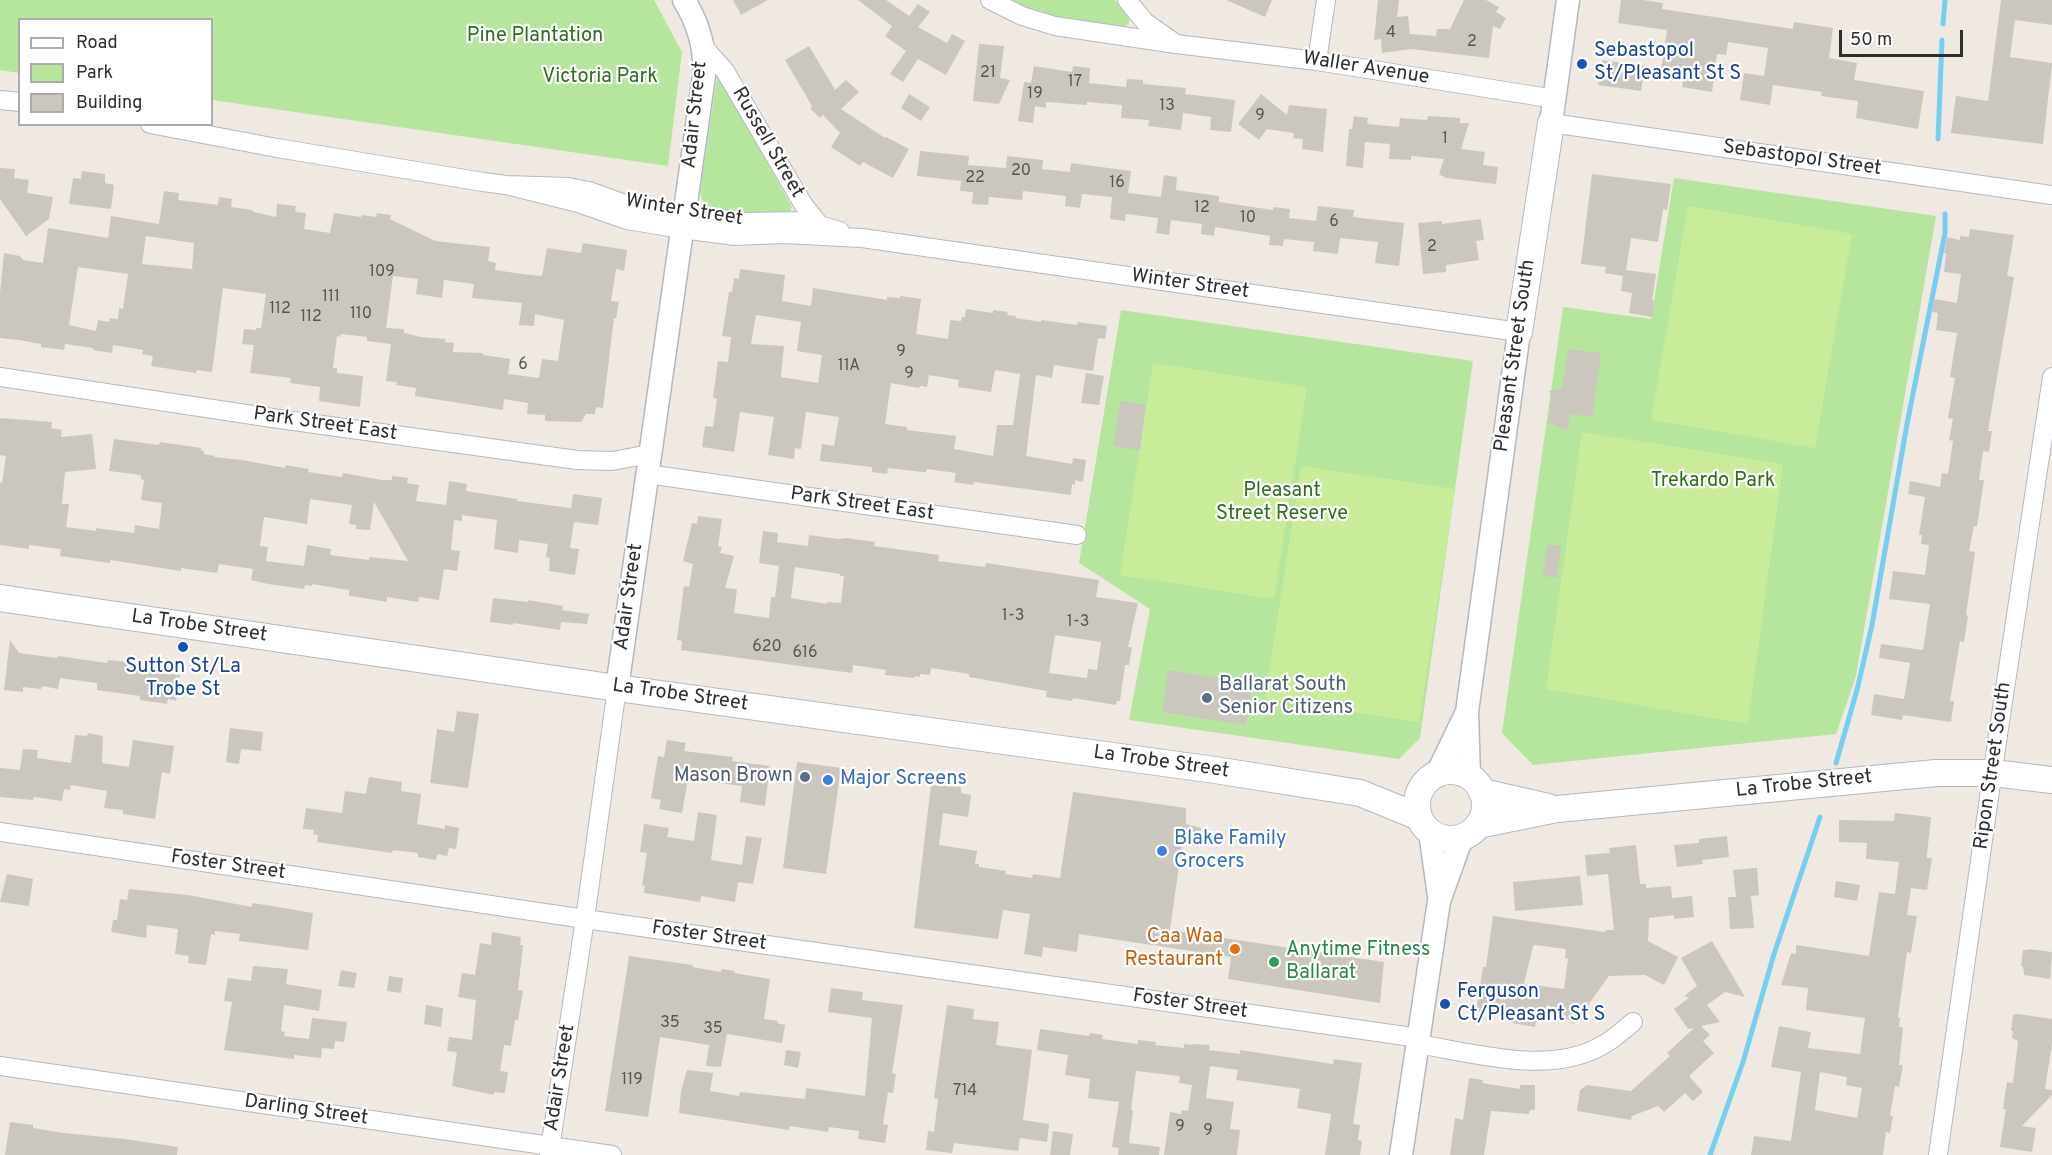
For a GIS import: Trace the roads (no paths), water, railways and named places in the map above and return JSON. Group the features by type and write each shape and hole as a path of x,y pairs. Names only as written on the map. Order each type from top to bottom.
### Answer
{"main road":[{"name":"Pleasant Street South","path":"1519,332 1553,111"},
{"name":"La Trobe Street","path":"0,598 617,688 1215,770 1360,793 1424,824"},
{"path":"1448,772 1459,772 1476,785 1485,803 1483,814 1470,831 1451,839 1440,837 1424,824 1417,806 1418,796 1430,780 1448,772"},
{"name":"La Trobe Street","path":"1470,831 1557,809 1920,774 1993,773 2052,780"},
{"name":"La Trobe Street","path":"1360,793 1430,780"},
{"name":"La Trobe Street","path":"1476,785 1557,809"}],"street":[{"name":"Russell Street","path":"684,0 708,52 725,71 806,209 818,223"},
{"name":"Waller Avenue","path":"990,0 1022,16 1046,24 1176,44 1317,61 1553,111"},
{"name":"Waller Avenue","path":"1127,0 1145,22 1176,44"},
{"path":"1317,61 1326,0"},
{"name":"Pleasant Street South","path":"1553,111 1568,0"},
{"name":"Adair Street","path":"550,1150 585,919 704,76 701,38"},
{"path":"0,100 18,102"},
{"name":"Sebastopol Street","path":"1553,111 2052,195"},
{"name":"Winter Street","path":"161,126 277,148 506,184 568,187 589,191 735,236 783,234 862,238 1519,332"},
{"name":"Winter Street","path":"683,221 786,220 818,223 862,238"},
{"name":"Pleasant Street South","path":"1476,785 1467,712 1519,332"},
{"name":"Park Street East","path":"0,377 279,419 577,460 648,464 1077,536"},
{"name":"Ripon Street South","path":"1938,1155 2052,377"},
{"name":"Pleasant Street South","path":"1430,780 1467,712"},
{"path":"1424,824 1440,901"},
{"path":"1401,1155 1440,901 1470,831"},
{"name":"Foster Street","path":"0,832 1418,1041 1531,1061 1572,1058 1597,1049 1633,1022"},
{"name":"Darling Street","path":"0,1066 550,1150 612,1155"}],"waterway":[{"path":"1943,24 1945,0"},
{"path":"1938,139 1942,40"},
{"path":"1836,763 1857,690 1872,625 1907,424 1945,233 1945,214"},
{"path":"1710,1155 1743,1062 1774,954 1820,817"}],"place":[{"name":"Sebastopol St/Pleasant St S","path":"1582,64"},
{"name":"Sutton St/La Trobe St","path":"183,647"},
{"name":"Ballarat South Senior Citizens","path":"1207,698"},
{"name":"Mason Brown","path":"805,777"},
{"name":"Major Screens","path":"828,780"},
{"name":"Blake Family Grocers","path":"1162,851"},
{"name":"Caa Waa Restaurant","path":"1235,949"},
{"name":"Anytime Fitness Ballarat","path":"1274,962"},
{"name":"Ferguson Ct/Pleasant St S","path":"1445,1004"}],"park label":[{"name":"Pine Plantation","path":"535,37"},
{"name":"Victoria Park","path":"600,78"},
{"name":"Trekardo Park","path":"1713,482"},
{"name":"Pleasant Street Reserve","path":"1282,504"}]}
